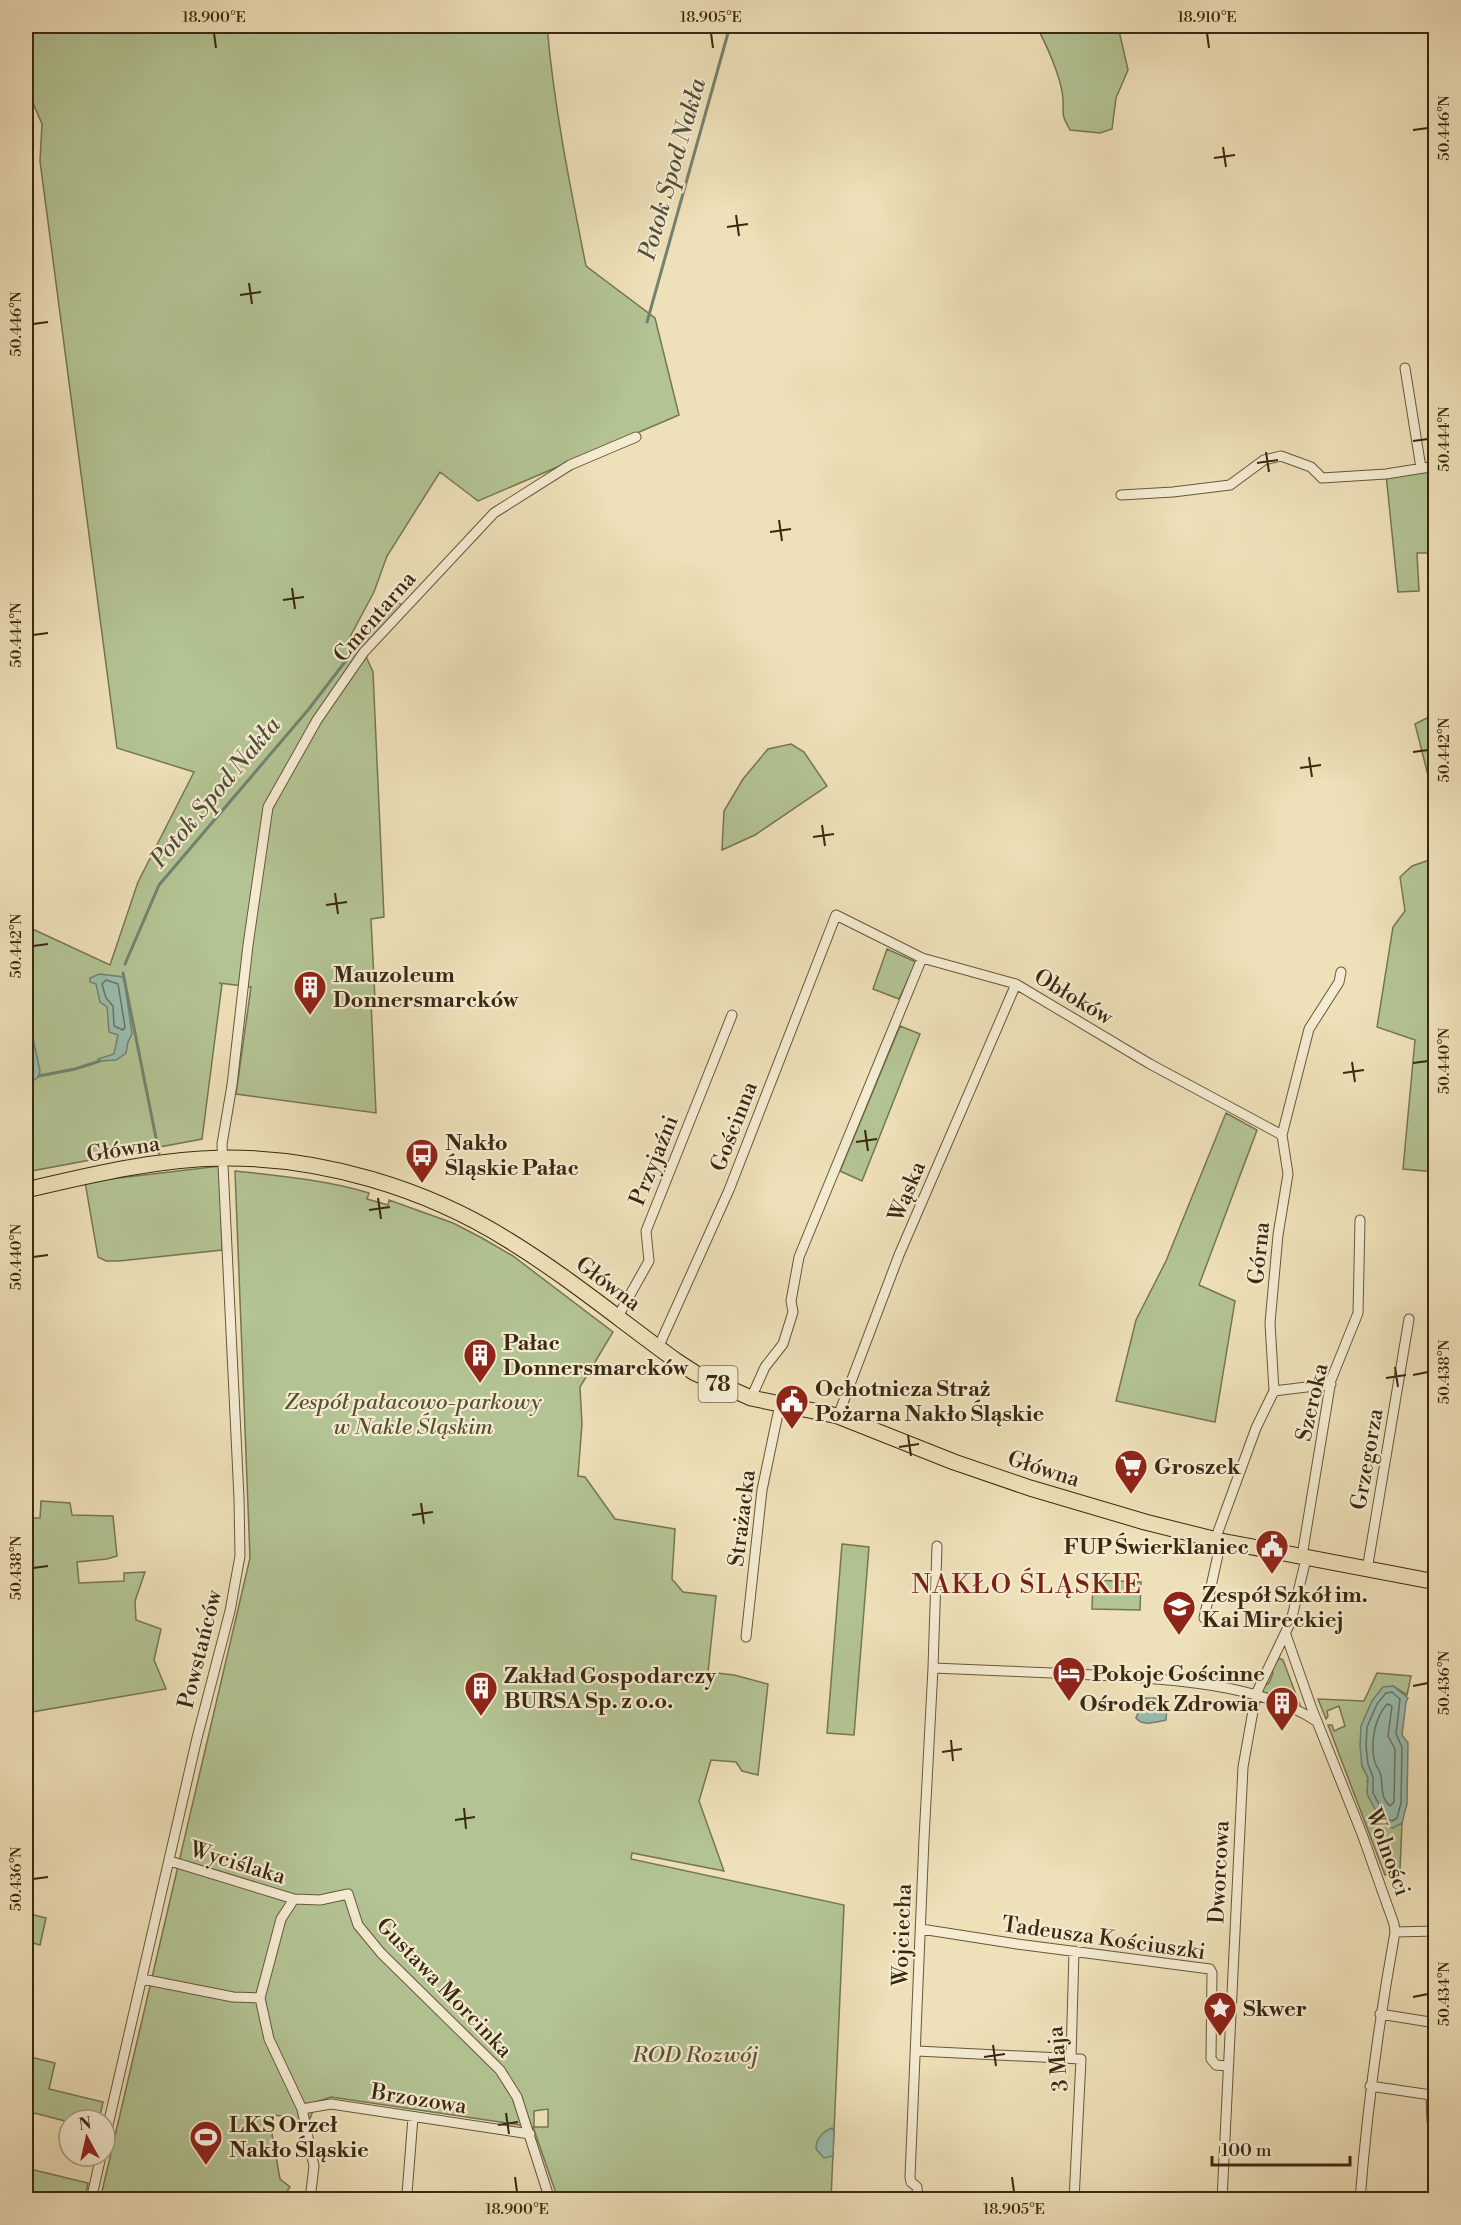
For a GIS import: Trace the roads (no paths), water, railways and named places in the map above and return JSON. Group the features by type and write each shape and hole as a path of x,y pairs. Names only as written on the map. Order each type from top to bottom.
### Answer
{"main road":[{"name":"Główna","path":"26,1190 144,1166 223,1158 326,1169 378,1181 436,1202 508,1240 695,1373 751,1398 838,1416 954,1462 1030,1488 1145,1522 1218,1541 1436,1582"}],"street":[{"path":"1405,368 1421,468"},
{"name":"Cmentarna","path":"223,1158 222,1144 232,1085 268,807 284,777 317,720 364,651 494,513 570,465 636,437"},
{"path":"1121,495 1230,485 1264,460 1281,456 1311,467 1322,477 1386,474 1436,466"},
{"name":"Obłoków","path":"836,915 922,958 1016,984 1149,1064 1282,1135"},
{"name":"Gościnna","path":"658,1348 729,1190 836,915"},
{"path":"751,1398 765,1366 783,1344 793,1312 791,1301 799,1257 922,958"},
{"name":"Górna","path":"1204,1618 1218,1541 1256,1428 1274,1391 1270,1323 1278,1234 1288,1174 1282,1135 1309,1029 1339,982 1341,972"},
{"name":"Wąska","path":"838,1416 899,1255 1016,984"},
{"name":"Przyjaźni","path":"617,1318 649,1261 646,1231 732,1015"},
{"name":"Powstańców","path":"112,2108 197,1738 230,1611 240,1556 223,1158"},
{"name":"Szeroka","path":"1302,1557 1331,1384 1358,1313 1360,1221"},
{"name":"Grzegorza","path":"1366,1570 1409,1319"},
{"path":"1274,1391 1331,1384"},
{"name":"Strażacka","path":"746,1637 762,1490 780,1404"},
{"name":"Wojciecha","path":"918,2199 917,2187 911,2182 910,2177 937,1546"},
{"name":"Dworcowa","path":"1222,2199 1243,1767 1256,1694 1264,1674 1286,1635 1305,1563 1302,1557"},
{"name":"Wolności","path":"1286,1635 1394,1924 1395,1932 1370,2086 1360,2199"},
{"path":"933,1668 1151,1678 1256,1694 1282,1702 1317,1721"},
{"name":"Wyciślaka","path":"170,1861 294,1899"},
{"name":"Gustawa Morcinka","path":"294,1899 320,1900 348,1894 358,1925 381,1953 500,2070 517,2097 550,2199"},
{"path":"294,1899 281,1919 260,1998 269,2039 302,2109 314,2166 310,2199"},
{"name":"Tadeusza Kościuszki","path":"921,1929 1210,1969 1212,1973 1211,2059 1216,2065 1227,2066"},
{"path":"1395,1932 1436,1931"},
{"name":"3 Maja","path":"1074,1951 1071,2058 1081,2058 1074,2199"},
{"path":"142,1979 233,1997 260,1998"},
{"path":"1380,2014 1436,2023"},
{"path":"917,2051 1071,2058"},
{"path":"1370,2086 1431,2095 1432,2121"},
{"name":"Brzozowa","path":"302,2109 331,2104 530,2134"},
{"path":"407,2194 413,2117"},
{"path":"91,2199 98,2168"}],"water":[{"path":"99,974 124,977 132,1034 126,1053 116,1060 100,1061 98,1059 114,1054 118,1035 109,1032 107,1007 100,1002 96,984 90,982 90,978"},
{"path":"26,1025 31,1029 40,1071 39,1076 26,1087"},
{"path":"1393,1686 1408,1698 1402,1735 1408,1743 1407,1804 1402,1823 1393,1828 1384,1826 1367,1794 1368,1778 1362,1766 1360,1746 1361,1726 1372,1701 1383,1687"},
{"path":"1144,1698 1159,1698 1160,1704 1167,1708 1166,1720 1146,1723 1136,1718"},
{"path":"832,2128 834,2131 833,2156 824,2158 816,2149 817,2142"}],"waterway":[{"name":"Potok Spod Nakła","path":"647,322 730,26"},
{"name":"Potok Spod Nakła","path":"125,964 159,885 308,710 351,654"},
{"path":"123,973 159,1153"},
{"name":"Potok Spod Nakła","path":"39,1076 100,1061"}],"place":[{"name":"Mauzoleum Donnersmarcków","path":"310,1016"},
{"name":"Nakło Śląskie Pałac","path":"422,1184"},
{"name":"Pałac Donnersmarcków","path":"480,1384"},
{"name":"Ochotnicza Straż Pożarna Nakło Śląskie","path":"792,1430"},
{"name":"Groszek","path":"1131,1495"},
{"name":"FUP Świerklaniec","path":"1272,1575"},
{"name":"Zespół Szkół im. Kai Mireckiej","path":"1179,1636"},
{"name":"Pokoje Gościnne","path":"1069,1702"},
{"name":"Zakład Gospodarczy BURSA Sp. z o.o.","path":"481,1717"},
{"name":"Ośrodek Zdrowia","path":"1282,1732"},
{"name":"Skwer","path":"1220,2037"},
{"name":"LKS Orzeł Nakło Śląskie","path":"206,2166"}],"district":[{"name":"NAKŁO ŚLĄSKIE","path":"1027,1584"}],"park label":[{"name":"Zespół pałacowo-parkowy w Nakle Śląskim","path":"413,1414"},
{"name":"ROD Rozwój","path":"695,2054"}]}
